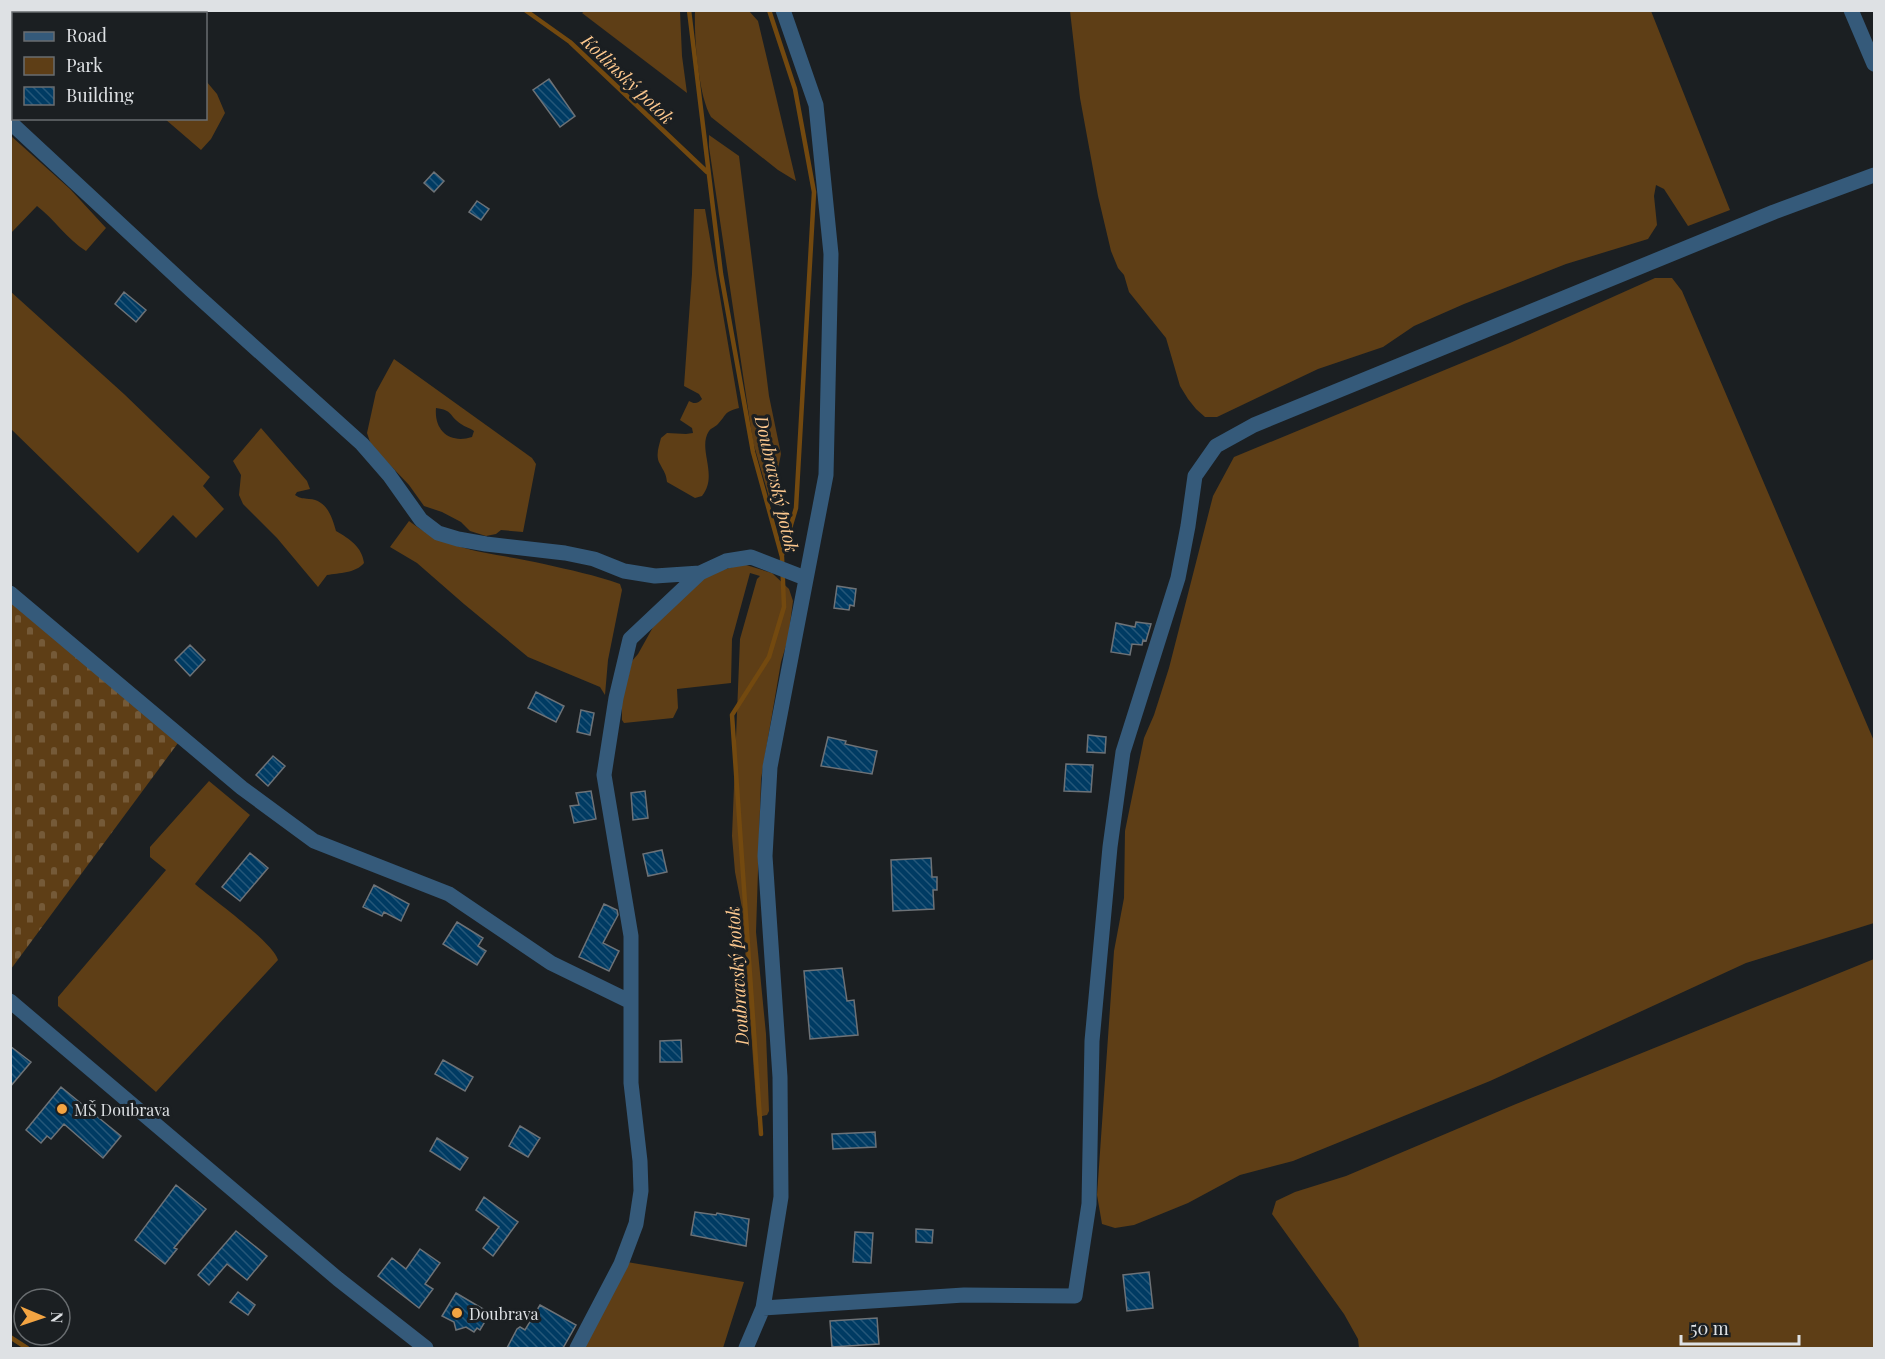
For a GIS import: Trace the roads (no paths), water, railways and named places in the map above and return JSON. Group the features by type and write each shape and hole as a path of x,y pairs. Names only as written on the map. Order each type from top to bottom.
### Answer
{"street":[{"path":"746,1348 763,1308 781,1197 780,1077 765,856 770,768 826,475 831,254 816,105 783,10"},
{"path":"1851,10 1875,64"},
{"path":"10,122 362,444 389,475 422,520 438,533 486,544 565,553 594,559 624,571 655,576 700,573"},
{"path":"763,1308 964,1294 1075,1296 1089,1204 1092,1041 1110,847 1123,752 1178,578 1195,476 1216,446 1254,425 1774,212 1875,175"},
{"path":"576,1348 621,1264 636,1224 640,1191 640,1161 631,1083 629,1001 631,936 604,775 616,698 630,639 700,573 726,561 751,557 806,578"},
{"path":"10,593 242,788 314,841 449,894 551,963 629,1001"},
{"path":"10,1001 338,1279 426,1348"}],"waterway":[{"name":"Kotlinský potok","path":"525,10 570,42 707,172"},
{"name":"Doubravský potok","path":"689,10 721,274 753,452 782,557 784,607 769,657 732,715 761,1134"},
{"path":"769,10 795,89 814,192 796,508 782,555"},
{"path":"10,1337 27,1348"}],"place":[{"name":"MŠ Doubrava","path":"62,1109"},
{"name":"Doubrava","path":"457,1313"}]}
